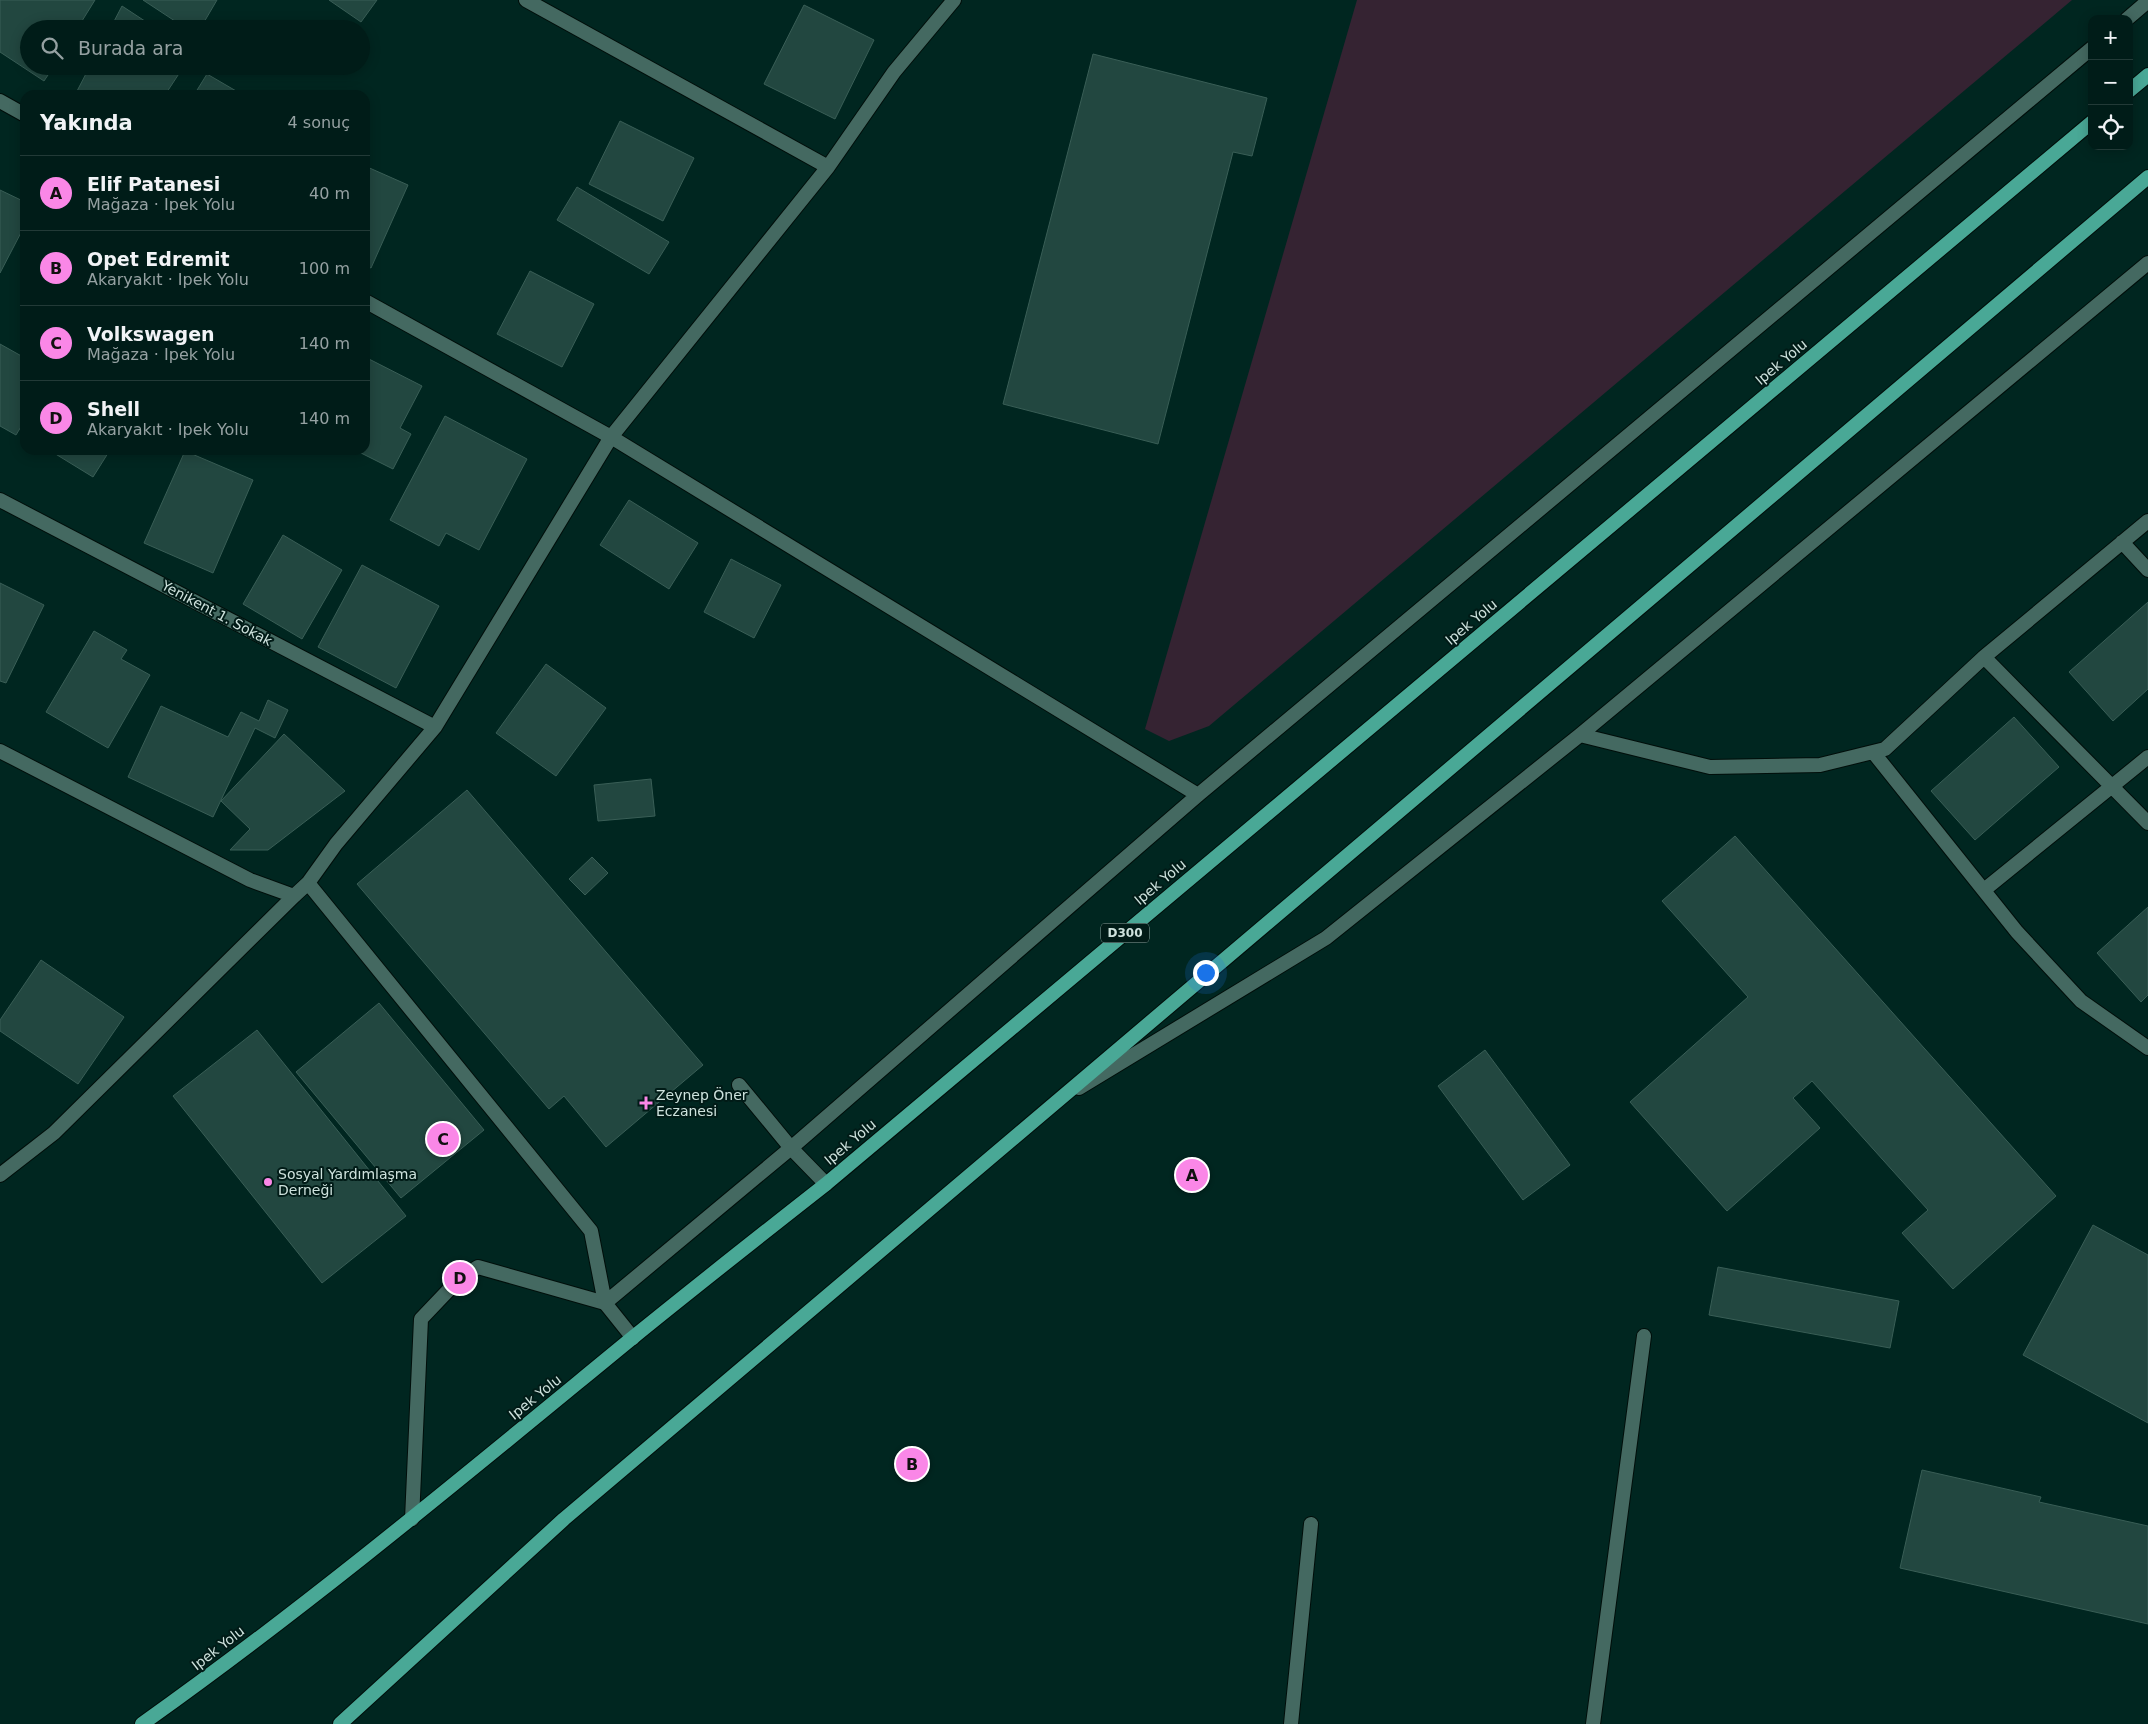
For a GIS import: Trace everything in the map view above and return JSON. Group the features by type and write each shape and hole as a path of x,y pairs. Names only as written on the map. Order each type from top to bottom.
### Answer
{"highway":[{"path":"2133,88 2148,75"},
{"name":"Ipek Yolu","path":"142,1724 412,1519 633,1338 826,1184 2088,125"},
{"path":"340,1724 564,1519 2148,177"}],"street":[{"path":"526,0 828,168"},
{"path":"0,1175 54,1133 308,883 336,844 435,727 611,437 828,168 894,72 954,0"},
{"path":"2131,15 2148,1"},
{"path":"604,1303 791,1148 1198,795 2088,51"},
{"path":"0,101 20,112"},
{"path":"1052,1104 1326,938 1580,734 2148,264"},
{"path":"370,305 611,437 1198,795"},
{"name":"Yenikent 1. Sokak","path":"0,500 435,727"},
{"path":"1580,734 1710,767 1820,765 1886,749 1984,657 2148,520"},
{"path":"2122,542 2148,570"},
{"path":"1984,657 2148,823"},
{"path":"0,751 250,880 294,896"},
{"path":"1873,752 2017,932 2081,1001 2147,1046"},
{"path":"1984,890 2114,787 2148,757"},
{"path":"308,883 591,1231 604,1303 633,1338"},
{"path":"739,1085 791,1148 826,1184"},
{"path":"412,1519 421,1319 460,1278 478,1267 604,1303"},
{"path":"1593,1724 1644,1336"},
{"path":"1291,1724 1311,1524"}],"shaded area":[{"path":"1357,0 2072,0 1209,726 1169,741 1145,729"}],"building":[{"path":"0,0 95,0 83,20 20,20 20,65 0,52"},
{"path":"143,0 217,0 205,20 173,20"},
{"path":"329,0 377,0 362,20 358,20"},
{"path":"804,5 874,40 835,119 764,84"},
{"path":"122,6 143,20 115,20"},
{"path":"1093,54 1267,98 1252,156 1233,152 1158,444 1003,404"},
{"path":"35,75 48,75 44,81"},
{"path":"85,75 178,75 168,90 78,90"},
{"path":"206,75 209,75 234,90 197,90"},
{"path":"620,121 694,158 663,221 589,184"},
{"path":"370,168 408,185 370,268"},
{"path":"577,187 669,242 649,274 557,220"},
{"path":"0,190 20,200 20,235 0,273"},
{"path":"530,271 594,304 562,367 497,334"},
{"path":"0,344 20,355 20,428 16,435 0,426"},
{"path":"370,360 422,386 400,428 411,434 393,469 365,455 370,455"},
{"path":"445,416 527,459 479,550 446,533 439,546 390,520"},
{"path":"57,455 107,455 93,477"},
{"path":"183,455 194,455 253,480 213,573 144,543"},
{"path":"629,500 698,543 669,589 600,545"},
{"path":"283,535 342,570 302,639 243,604"},
{"path":"731,559 781,585 754,638 704,612"},
{"path":"362,565 439,606 396,688 318,647"},
{"path":"0,583 44,605 6,683 0,681"},
{"path":"2148,602 2148,689 2113,721 2069,672"},
{"path":"94,631 127,650 121,659 150,675 108,748 46,712"},
{"path":"546,664 606,708 556,776 496,733"},
{"path":"268,700 288,710 275,738 255,728 213,817 128,777 161,706 228,737 241,712 259,721"},
{"path":"2014,717 2059,767 1975,840 1931,791"},
{"path":"284,734 345,791 268,850 230,850 250,829 221,801"},
{"path":"651,779 655,816 598,821 594,785"},
{"path":"467,790 703,1065 606,1147 564,1096 549,1109 357,884"},
{"path":"1735,836 2056,1196 1953,1289 1902,1233 1928,1210 1812,1081 1793,1098 1820,1128 1727,1211 1630,1102 1748,997 1662,901"},
{"path":"592,857 608,873 585,895 569,879"},
{"path":"2148,907 2148,995 2141,1002 2097,953"},
{"path":"41,960 124,1017 78,1084 0,1031 0,1020"},
{"path":"379,1003 484,1130 401,1198 296,1072"},
{"path":"257,1030 406,1216 322,1283 173,1096"},
{"path":"1485,1050 1570,1165 1523,1200 1438,1086"},
{"path":"2093,1225 2148,1255 2148,1423 2023,1355"},
{"path":"1718,1267 1899,1301 1890,1348 1709,1315"},
{"path":"1922,1470 2041,1497 2039,1502 2148,1526 2148,1624 1900,1568"}],"place":[{"name":"Zeynep Öner Eczanesi","path":"646,1103"},
{"name":"Volkswagen","path":"443,1139"},
{"name":"Elif Patanesi","path":"1192,1175"},
{"name":"Sosyal Yardımlaşma Derneği","path":"268,1182"},
{"name":"Shell","path":"460,1278"},
{"name":"Opet Edremit","path":"912,1464"}]}
